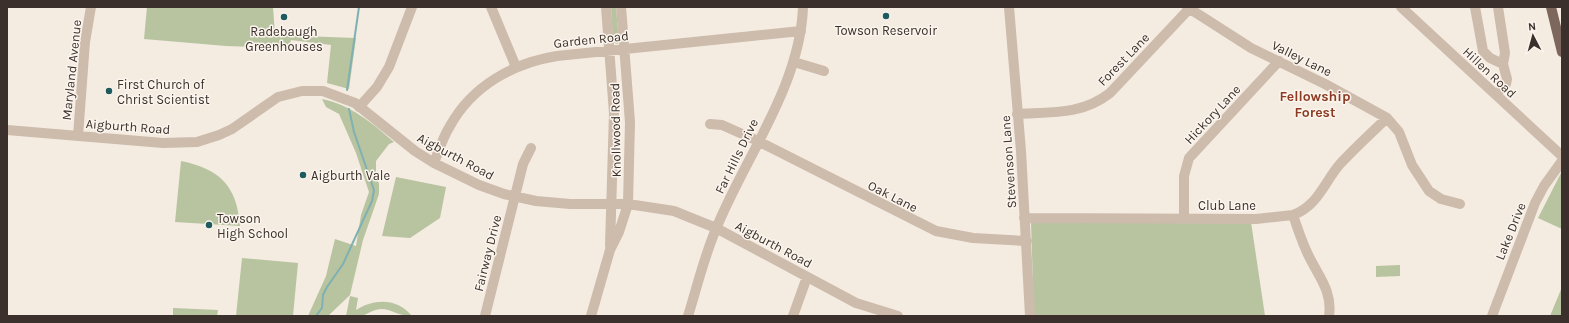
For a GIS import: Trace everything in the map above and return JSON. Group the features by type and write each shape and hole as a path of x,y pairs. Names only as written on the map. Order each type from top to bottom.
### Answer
{"main road":[{"path":"1551,7 1562,52"}],"street":[{"name":"Maryland Avenue","path":"78,136 85,42 91,7"},
{"path":"359,106 377,87 389,67 412,7"},
{"path":"491,7 516,67"},
{"name":"Knollwood Road","path":"606,7 614,113 610,250"},
{"name":"Knollwood Road","path":"591,316 610,250 619,232 628,204 630,122 621,7"},
{"name":"Far Hills Drive","path":"688,316 716,228 785,85 794,62 801,31 803,7"},
{"name":"Stevenson Lane","path":"1009,7 1018,114 1030,316"},
{"name":"Hillen Road","path":"1401,7 1562,156"},
{"path":"1475,7 1483,51 1490,58 1503,64"},
{"path":"1496,95 1506,84 1507,79 1503,64 1505,53 1498,7"},
{"name":"Forest Lane","path":"1018,114 1075,110 1101,100 1110,93 1188,8"},
{"name":"Valley Lane","path":"1188,8 1240,42 1325,84 1387,118 1400,132 1412,165 1429,191 1441,199 1460,204"},
{"name":"Garden Road","path":"434,163 447,131 463,107 486,85 516,67 546,57 801,31"},
{"name":"Hickory Lane","path":"1184,218 1184,176 1189,158 1279,61"},
{"path":"794,62 824,71"},
{"name":"Aigburth Road","path":"7,130 172,143 204,140 232,129 278,97 302,91 316,90 329,92 350,100 359,106 406,144 434,163 479,185 515,197 546,203 612,203 674,211 716,228 856,302 898,316"},
{"name":"Club Lane","path":"1024,218 1256,219 1294,215 1299,213 1316,199 1341,163 1387,118"},
{"name":"Oak Lane","path":"710,124 722,125 758,141 933,230 954,236 1026,241"},
{"name":"Fairway Drive","path":"485,316 523,164 532,148"},
{"name":"Lake Drive","path":"1492,316 1535,203 1544,186 1562,161"},
{"path":"1294,215 1306,252 1328,292 1330,301 1329,316"},
{"path":"794,316 807,277"}],"green space":[{"path":"147,7 273,7 275,35 356,38 349,89 327,83 331,45 291,40 289,48 226,46 144,39"},
{"path":"611,7 616,7 619,42 617,44 613,42"},
{"path":"322,99 352,110 394,142 389,144 376,161 379,194 363,240 350,295 328,316 308,316 326,276 335,239 356,246 361,215 369,192 356,153 339,114 326,107"},
{"path":"181,161 195,164 206,169 224,182 235,200 240,226 175,222"},
{"path":"1562,171 1562,229 1538,218"},
{"path":"396,177 446,187 440,218 410,238 382,236"},
{"path":"1251,222 1265,316 1034,316 1031,223"},
{"path":"242,258 298,263 293,316 236,316"},
{"path":"1400,265 1400,276 1376,277 1376,266"},
{"path":"1562,287 1562,316 1550,316"},
{"path":"350,296 358,298 356,310 370,303 386,302 400,306 412,316 379,309 362,316 346,316"},
{"path":"173,308 218,310 217,316 173,316"}],"waterway":[{"path":"347,90 359,7"},
{"path":"316,316 322,308 323,295 327,287 343,264 372,201 374,190 354,132 349,109"}],"place":[{"name":"Towson Reservoir","path":"886,16"},
{"name":"Radebaugh Greenhouses","path":"284,17"},
{"name":"First Church of Christ Scientist","path":"109,91"},
{"name":"Aigburth Vale","path":"303,175"},
{"name":"Towson High School","path":"209,225"}],"district":[{"name":"Fellowship Forest","path":"1315,104"}]}
